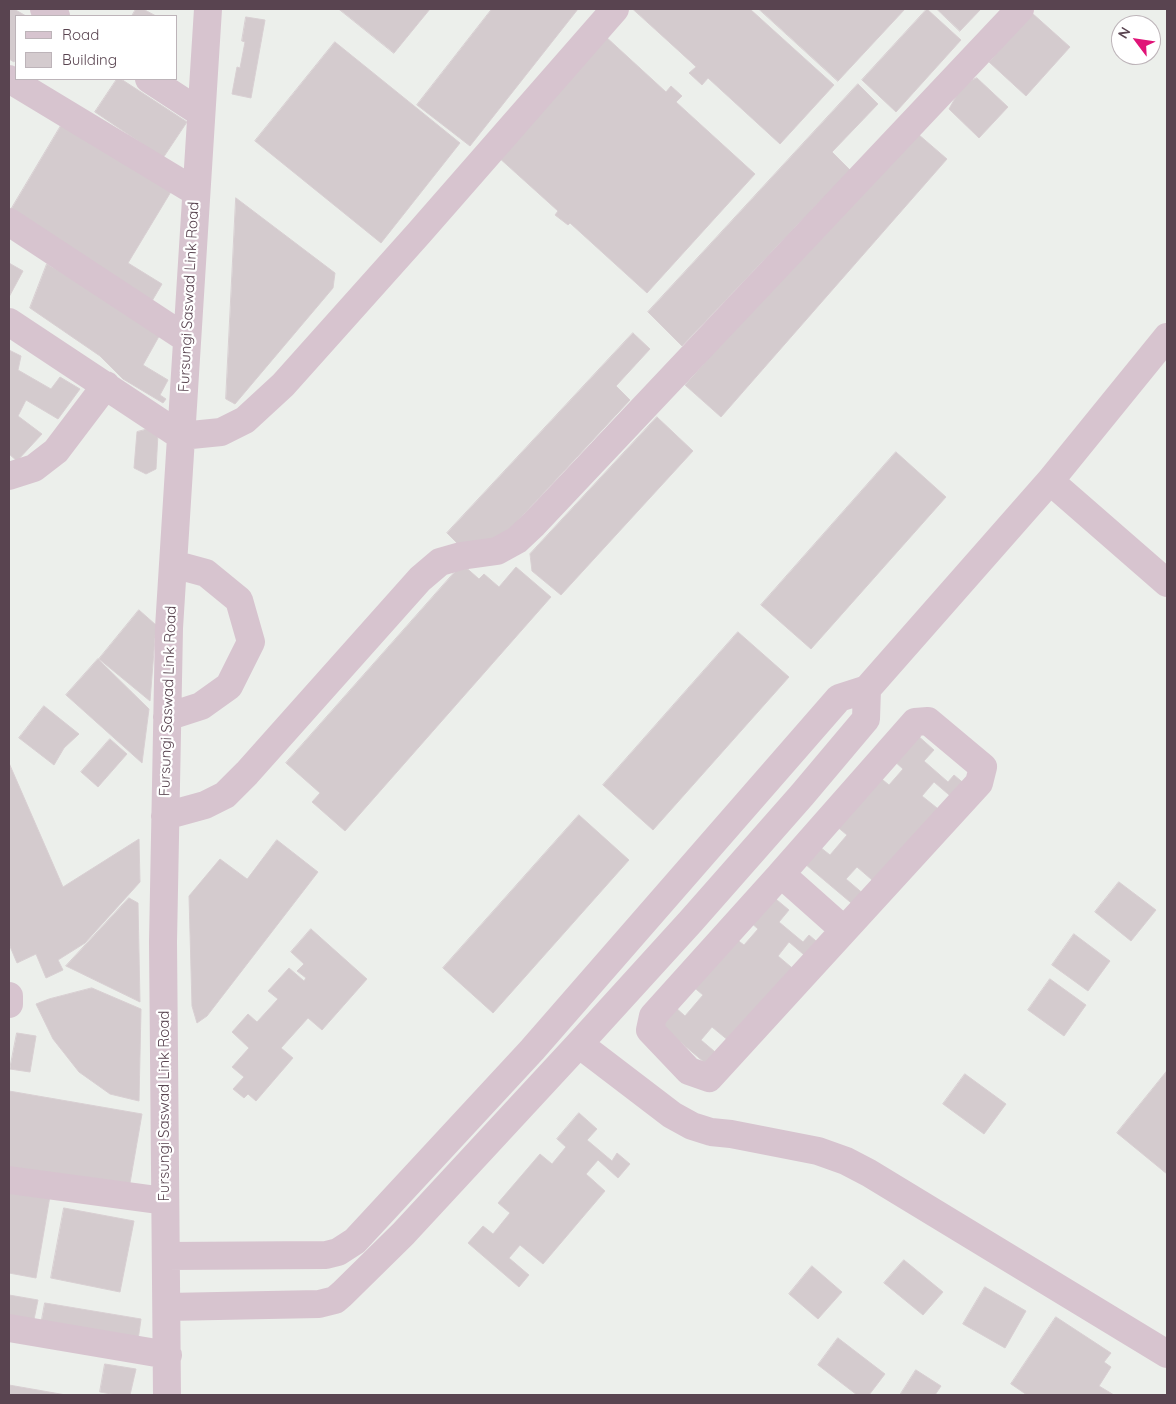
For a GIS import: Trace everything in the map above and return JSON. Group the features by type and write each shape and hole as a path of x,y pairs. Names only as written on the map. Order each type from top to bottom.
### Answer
{"street":[{"name":"Fursungi Saswad Link Road","path":"167,1395 163,942 169,628 208,9"},
{"path":"9,322 181,436 221,432 245,420 283,385 615,9"},
{"path":"165,816 205,805 225,795 247,773 420,579 440,562 461,556 496,551 517,540 534,524 1020,9"},
{"path":"9,79 196,192"},
{"path":"151,80 201,113"},
{"path":"9,222 187,339"},
{"path":"166,1256 326,1255 338,1252 355,1241 532,1050 839,698 867,689 1050,482 1167,337"},
{"path":"9,476 34,468 56,451 106,385"},
{"path":"1050,482 1167,584"},
{"path":"167,717 201,706 229,686 251,642 239,600 206,573 173,564"},
{"path":"167,1307 319,1304 334,1300 356,1282 579,1044 747,857 866,719 867,689"},
{"path":"928,721 983,767 979,783 709,1078 689,1071 650,1030 652,1016 778,878 915,722 928,721"},
{"path":"747,857 778,878 844,930"},
{"path":"9,996 9,1004"},
{"path":"579,1044 672,1115 692,1126 711,1132 731,1134 818,1151 846,1161 870,1173 1167,1354"},
{"path":"9,1180 165,1202"},
{"path":"9,1328 168,1354"}],"building":[{"path":"9,9 14,9 24,15 15,15 15,60 14,62 9,59"},
{"path":"136,9 143,9 154,15 133,15"},
{"path":"339,9 430,9 394,53"},
{"path":"492,9 578,9 470,146 417,105"},
{"path":"633,9 750,9 834,85 780,144 708,78 702,85 689,73 696,67"},
{"path":"759,9 905,9 838,81"},
{"path":"927,9 961,40 896,112 862,80"},
{"path":"937,9 981,9 960,31"},
{"path":"1032,13 1070,47 1026,96 989,62"},
{"path":"246,17 265,20 251,98 232,94 237,67 240,68 245,42 242,41"},
{"path":"605,36 666,92 671,86 682,96 676,102 755,174 647,293 570,223 568,225 555,215 558,211 497,156"},
{"path":"335,42 460,143 381,243 255,141"},
{"path":"977,78 1008,107 979,138 949,109 963,84"},
{"path":"116,80 123,80 187,122 163,158 95,112"},
{"path":"858,84 878,104 832,152 850,170 682,346 648,312"},
{"path":"62,124 172,190 128,263 162,284 152,301 9,213"},
{"path":"911,128 947,159 721,417 685,385"},
{"path":"236,198 335,273 333,288 235,404 226,399"},
{"path":"9,263 23,271 9,297"},
{"path":"47,264 162,331 143,365 168,380 160,395 166,399 163,403 123,379 100,356 30,308"},
{"path":"633,333 650,349 616,386 630,400 500,540 463,549 447,533"},
{"path":"9,350 21,356 18,370 51,389 60,377 80,389 58,419 26,400 18,416 42,434 17,461 9,454"},
{"path":"657,417 693,451 561,595 532,571 530,554"},
{"path":"148,429 158,434 156,469 146,474 134,468 137,432"},
{"path":"896,452 946,497 811,649 761,605"},
{"path":"462,564 479,579 484,574 499,587 516,567 551,597 345,831 312,802 320,793 286,763"},
{"path":"139,610 156,625 150,701 99,659"},
{"path":"738,632 789,677 653,830 603,785"},
{"path":"98,659 149,709 142,763 66,695"},
{"path":"44,706 79,734 64,748 54,765 19,738"},
{"path":"916,734 934,750 924,761 948,782 954,775 967,786 955,800 934,782 922,796 942,812 879,886 857,867 846,879 866,896 856,907 805,864 820,847 830,855 847,835 835,825 877,775 889,785 903,769 893,760"},
{"path":"110,739 127,754 98,787 81,772"},
{"path":"9,763 63,887 139,839 140,882 85,943 58,960 63,970 46,978 36,954 17,963 9,944"},
{"path":"579,815 629,860 493,1013 443,968"},
{"path":"277,840 318,872 207,1016 197,1023 192,1006 189,896 220,859 247,879"},
{"path":"1119,882 1156,910 1131,941 1095,912"},
{"path":"771,895 789,910 779,922 803,942 809,935 822,946 810,960 789,942 778,956 797,972 735,1046 712,1027 701,1040 721,1057 711,1068 660,1025 675,1007 685,1016 703,995 691,985 732,936 744,945 758,929 749,921"},
{"path":"129,898 138,903 140,1002 66,966"},
{"path":"311,929 367,979 322,1030 308,1018 281,1048 293,1058 256,1101 248,1094 244,1098 233,1089 244,1077 232,1067 249,1048 232,1032 248,1014 257,1022 278,999 268,991 289,968 304,981 306,978 297,971 304,964 291,952"},
{"path":"1074,934 1110,961 1088,991 1052,965"},
{"path":"1050,979 1086,1005 1064,1036 1028,1010"},
{"path":"92,988 141,1009 139,1101 110,1094 79,1072 53,1039 36,1004"},
{"path":"17,1033 36,1036 30,1072 10,1069"},
{"path":"1167,1071 1167,1174 1117,1133"},
{"path":"965,1074 1006,1104 984,1134 943,1104"},
{"path":"9,1091 142,1114 130,1183 9,1168"},
{"path":"579,1113 597,1129 587,1140 612,1161 617,1153 630,1164 618,1178 598,1160 586,1174 605,1191 543,1264 520,1245 509,1258 529,1275 519,1287 468,1243 483,1226 493,1234 510,1213 498,1203 540,1154 552,1164 566,1147 557,1139"},
{"path":"9,1189 50,1196 36,1278 9,1273"},
{"path":"64,1208 134,1221 120,1292 51,1278"},
{"path":"904,1260 943,1292 923,1315 884,1283"},
{"path":"812,1266 842,1292 818,1319 789,1294"},
{"path":"985,1287 1026,1311 1005,1348 963,1324"},
{"path":"9,1295 38,1300 32,1329 9,1324"},
{"path":"45,1303 141,1319 137,1347 40,1330"},
{"path":"1056,1317 1111,1353 1104,1362 1111,1367 1099,1386 1114,1395 1027,1395 1011,1384"},
{"path":"838,1338 885,1374 869,1395 857,1395 818,1365"},
{"path":"105,1364 136,1369 130,1395 100,1392"},
{"path":"916,1370 941,1386 935,1395 900,1395"},
{"path":"9,1385 66,1395 9,1395"}]}
